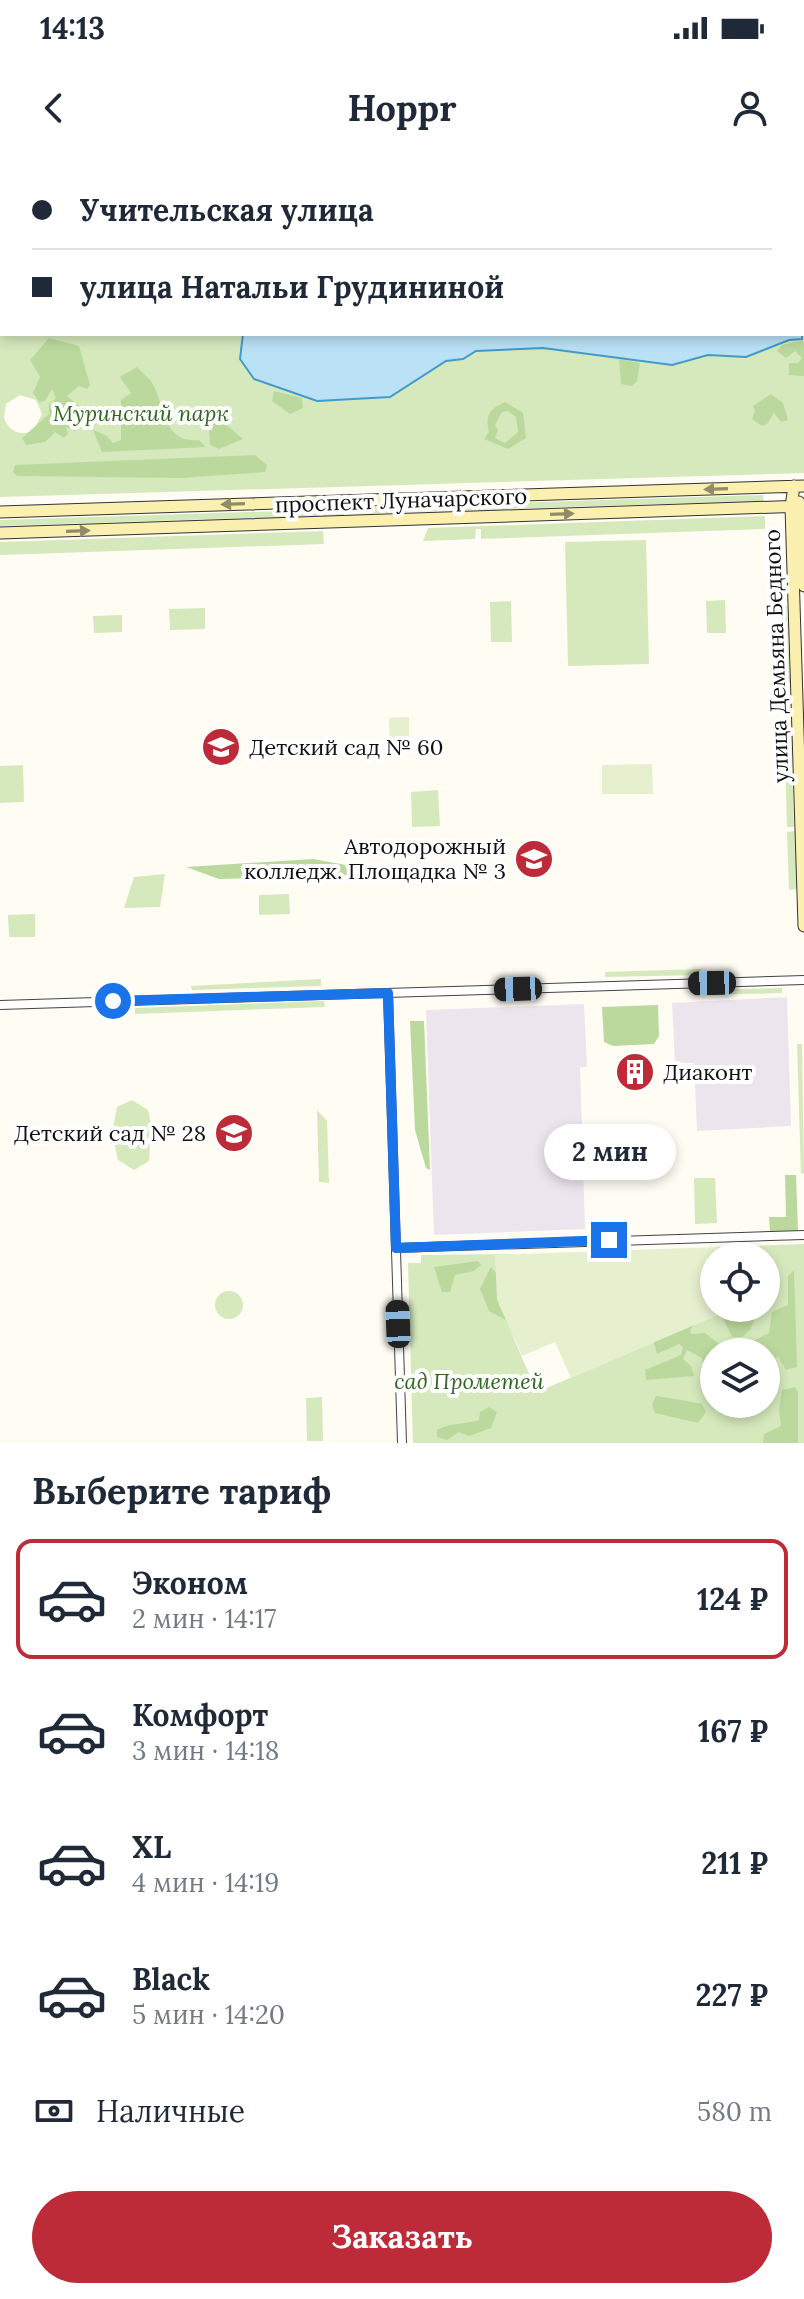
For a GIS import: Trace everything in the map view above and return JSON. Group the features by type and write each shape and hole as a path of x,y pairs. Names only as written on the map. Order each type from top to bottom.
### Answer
{"main road":[{"name":"улица Демьяна Бедного","path":"799,486 804,926"},
{"name":"проспект Луначарского","path":"0,512 799,486"},
{"name":"улица Демьяна Бедного","path":"799,506 804,586"},
{"name":"проспект Луначарского","path":"0,533 799,506"}],"street":[{"path":"0,1005 804,980"},
{"path":"388,993 402,1443"},
{"path":"396,1248 804,1235"}],"shaded area":[{"path":"787,997 791,1126 697,1131 694,1063 675,1063 672,1003"},
{"path":"584,1004 587,1067 580,1067 585,1229 434,1235 426,1010"}],"green space":[{"name":"Муринский парк","path":"0,336 804,336 804,473 0,497","holes":["20,395 36,400 42,414 33,431 23,433 9,426 4,418 6,404"]},
{"path":"49,338 79,346 90,385 87,389 79,386 67,396 85,411 88,425 75,431 66,427 68,434 64,438 55,432 45,442 26,445 22,438 49,414 49,405 56,398 52,389 45,401 39,402 33,393 40,377 30,360"},
{"path":"804,340 804,376 789,375 789,363 798,363 802,358 795,351 786,358 777,351 782,345"},
{"path":"619,359 640,363 637,381 632,386 621,384"},
{"path":"137,367 151,381 167,421 178,436 199,440 206,447 102,452 93,430 107,436 113,443 121,440 121,400 131,393 120,377"},
{"path":"274,391 302,398 303,408 290,414 272,401"},
{"path":"771,394 783,403 788,420 781,422 774,413 762,426 752,419 753,406"},
{"path":"505,402 523,413 526,438 508,449 484,439 489,432 490,414","holes":["508,411 516,417 518,432 505,443 495,438 498,430 495,425 502,412"]},
{"path":"206,415 216,416 243,439 219,449 210,445 209,428 201,421"},
{"path":"255,455 267,465 265,472 181,478 17,476 13,472 15,465"},
{"path":"763,495 764,501 352,514 352,508"},
{"path":"344,509 344,515 0,526 0,520"},
{"path":"765,516 765,529 481,539 481,529 476,529 475,539 423,541 428,528"},
{"path":"323,531 324,544 0,555 0,542"},
{"path":"646,540 649,664 568,666 565,542"},
{"path":"725,600 726,633 707,633 706,601"},
{"path":"511,601 512,642 491,642 490,602"},
{"path":"780,605 787,606 790,683 782,683"},
{"path":"205,608 205,629 170,630 169,609"},
{"path":"122,615 122,632 94,633 93,616"},
{"path":"409,717 409,748 390,748 389,718"},
{"path":"784,727 791,731 794,827 787,827"},
{"path":"652,764 653,794 602,794 602,765"},
{"path":"23,765 24,802 0,803 0,766"},
{"path":"438,790 440,826 412,827 411,792"},
{"path":"795,831 797,889 789,890 787,832"},
{"path":"313,859 346,865 354,872 351,875 219,879 186,867"},
{"path":"165,874 160,907 124,908 134,877"},
{"path":"289,894 290,914 259,915 259,895"},
{"path":"35,914 35,937 9,937 8,915"},
{"path":"701,969 701,975 605,977 605,972"},
{"path":"321,979 321,986 192,990 191,986"},
{"path":"782,988 782,993 701,995 701,990"},
{"path":"324,1001 325,1007 135,1014 135,1008"},
{"path":"658,1005 659,1036 654,1044 613,1046 604,1042 602,1007"},
{"path":"410,1021 424,1021 430,1170 426,1168 415,1130"},
{"path":"797,1044 802,1044 804,1173 801,1174"},
{"path":"132,1100 148,1110 154,1136 150,1143 149,1161 134,1170 118,1160 112,1133 117,1107"},
{"path":"317,1110 327,1121 329,1183 319,1182"},
{"path":"785,1175 796,1175 798,1231 770,1231 769,1217 786,1217"},
{"path":"694,1178 715,1178 717,1223 695,1224"},
{"name":"сад Прометей","path":"804,1244 804,1443 413,1443 408,1263 421,1263 421,1255 514,1254 513,1337 537,1392 701,1322 780,1322 780,1245"},
{"path":"700,1248 701,1322 571,1378 555,1342 522,1356 497,1300 495,1255"},
{"path":"478,1261 481,1265 474,1271 455,1275 450,1292 442,1292 434,1267"},
{"path":"491,1267 498,1275 508,1321 489,1311 480,1289"},
{"path":"794,1270 797,1367 786,1370 780,1360 780,1338 759,1338 769,1333 771,1322 780,1322 780,1308 788,1305 788,1276"},
{"path":"229,1291 239,1295 243,1305 239,1315 229,1319 219,1315 215,1305 219,1295"},
{"path":"696,1322 690,1330 691,1334 705,1333 711,1338 700,1338 700,1357 687,1350 683,1359 691,1366 694,1376 646,1380 645,1370 681,1355 683,1347 679,1344 657,1354 653,1339"},
{"path":"724,1322 753,1322 742,1337 732,1337"},
{"path":"795,1387 798,1392 798,1443 763,1443 764,1434 781,1426 782,1390"},
{"path":"656,1396 700,1404 702,1418 698,1423 655,1413 652,1405"},
{"path":"322,1397 323,1441 307,1441 306,1398"},
{"path":"489,1407 497,1412 491,1428 469,1436 459,1432 447,1440 437,1437 437,1430 442,1427 479,1420 480,1412"}],"water":[{"path":"243,336 802,336 802,339 789,340 746,357 708,355 672,365 543,348 476,351 463,359 446,361 390,397 317,401 254,379 240,359"}],"place":[{"name":"Детский сад № 60","path":"221,747"},
{"name":"Автодорожный колледж. Площадка № 3","path":"534,859"},
{"name":"Диаконт","path":"635,1072"},
{"name":"Детский сад № 28","path":"234,1133"}],"route":[{"path":"113,1001 388,993 396,1248 609,1240"}]}
